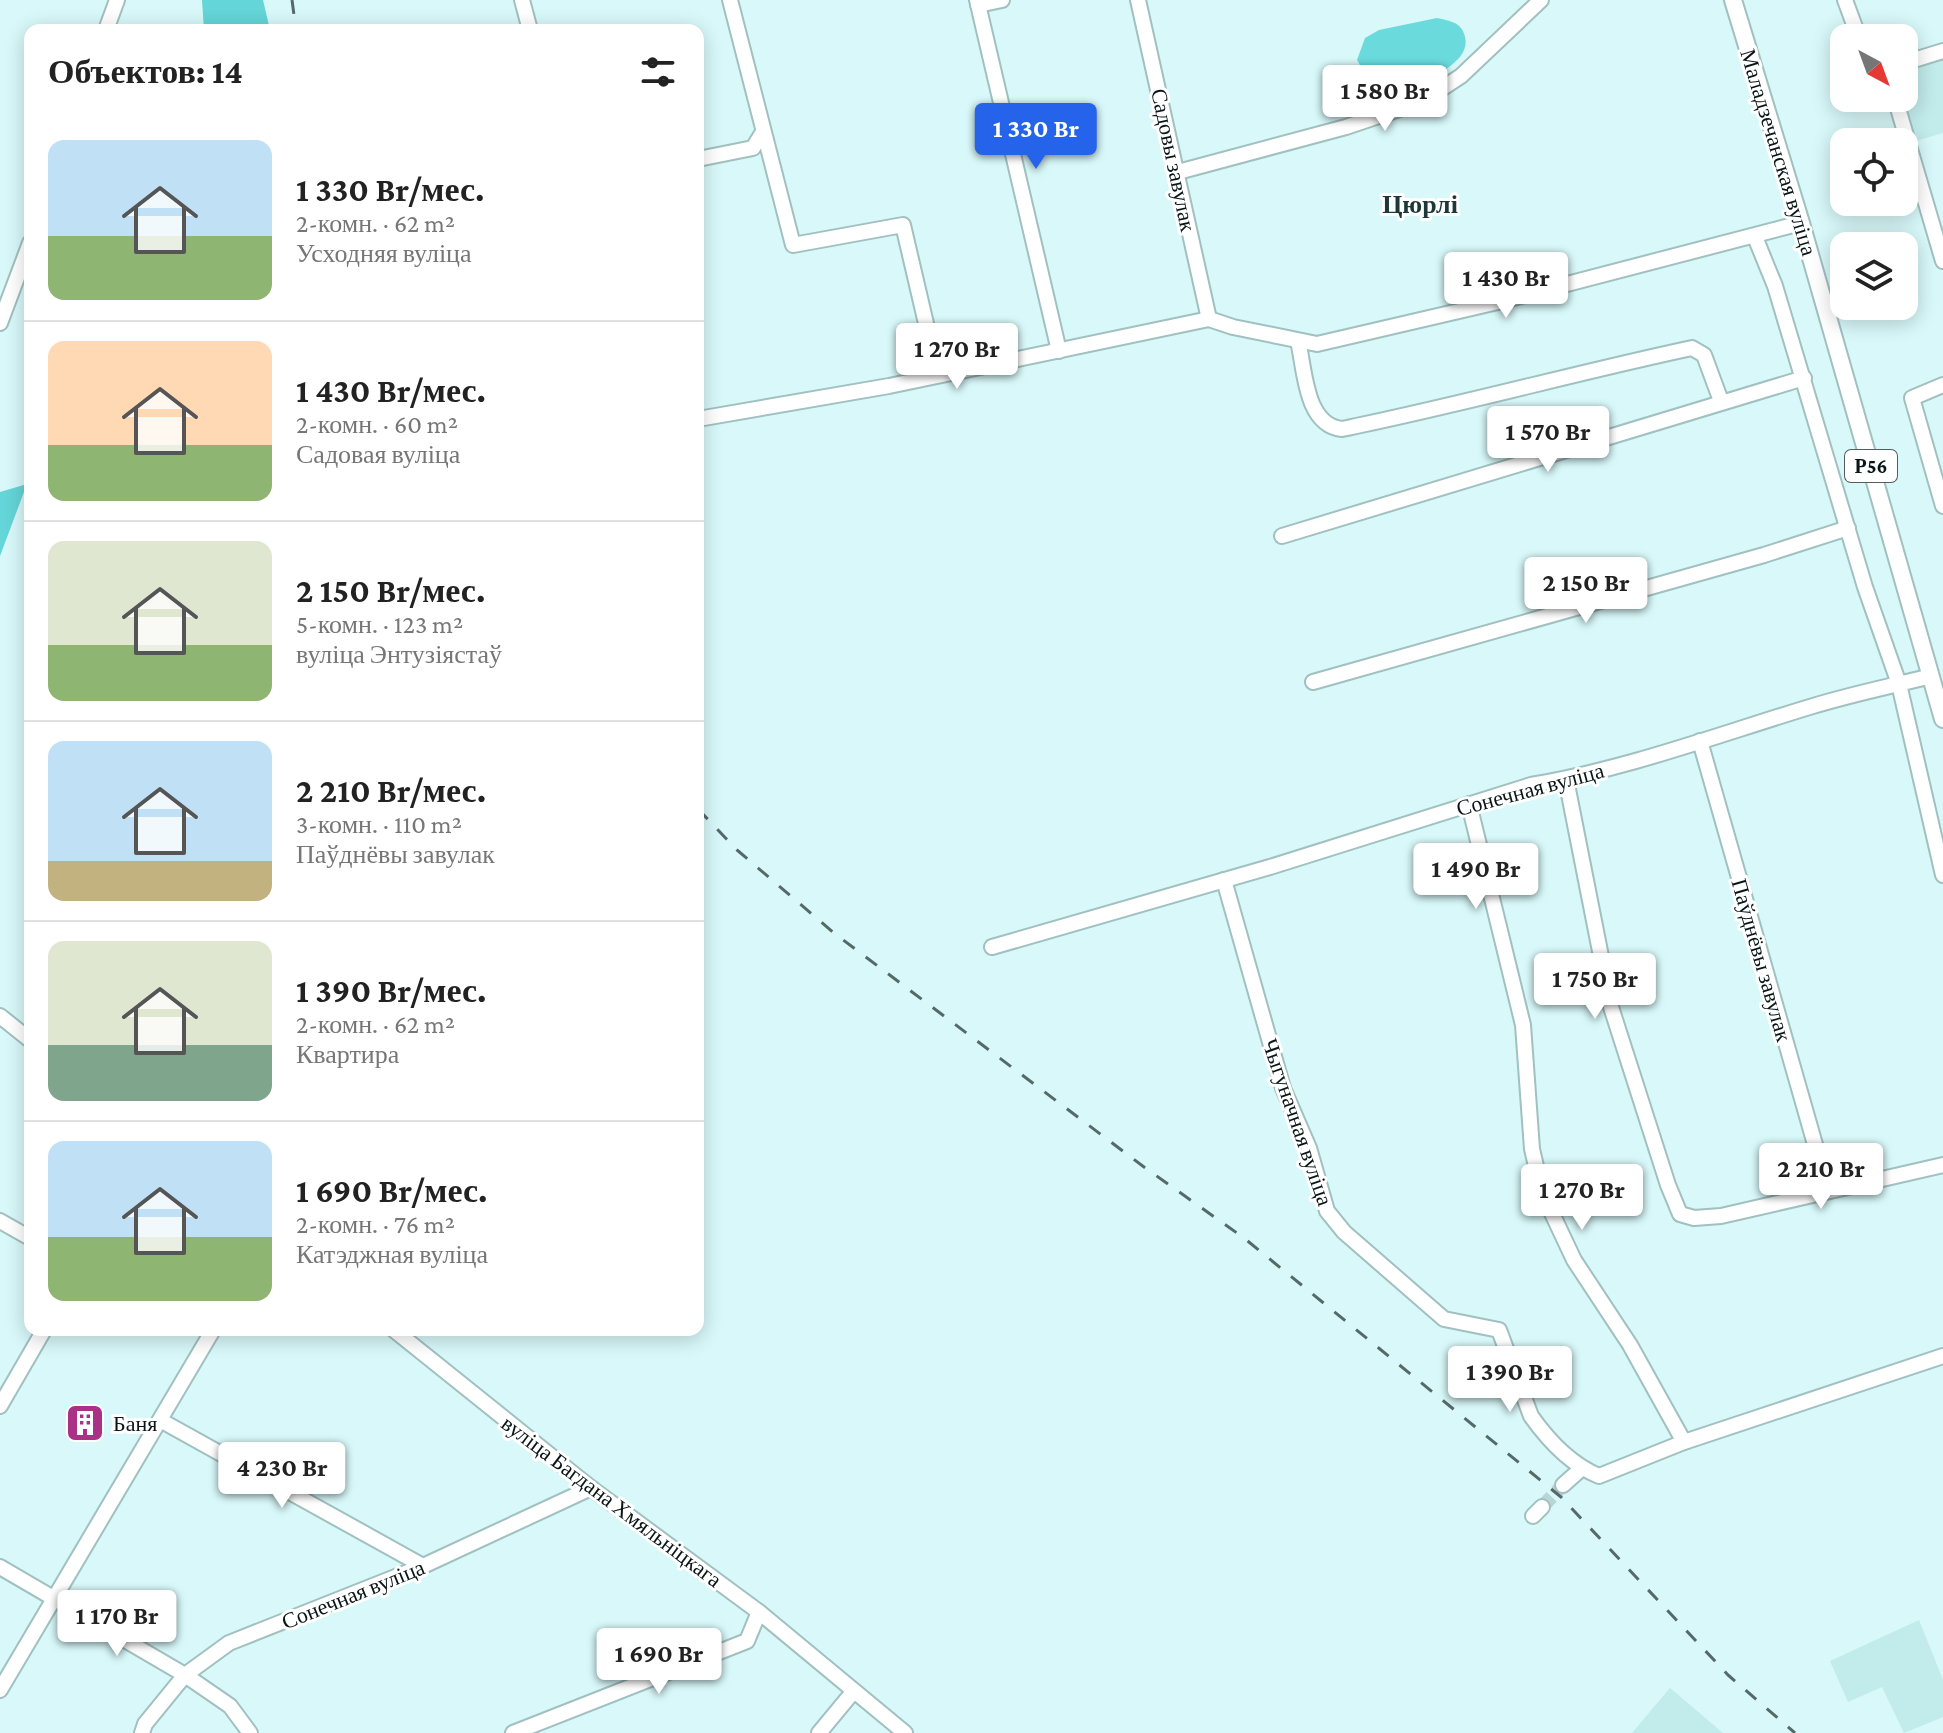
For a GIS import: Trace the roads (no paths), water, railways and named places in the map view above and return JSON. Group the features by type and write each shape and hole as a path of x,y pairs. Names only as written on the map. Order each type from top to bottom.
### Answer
{"main road":[{"name":"Маладзечанская вуліца","path":"1733,0 1801,223 1943,719"}],"street":[{"path":"108,24 117,0"},
{"path":"522,0 528,24"},
{"path":"730,0 793,245 903,225 938,375"},
{"path":"1002,0 977,2 1059,351"},
{"name":"Садовы завулак","path":"1138,0 1209,319"},
{"path":"1178,172 1346,127 1423,101 1461,76 1541,0"},
{"path":"1845,0 1854,24"},
{"path":"1918,59 1943,51"},
{"path":"1899,112 1943,261"},
{"path":"704,158 753,148 763,132"},
{"path":"753,148 776,170"},
{"path":"704,418 938,375 1209,319 1317,344 1502,301 1801,223"},
{"name":"Маладзечанская вуліца","path":"1755,237 1775,286 1899,684 1943,875"},
{"path":"0,323 24,259"},
{"path":"1298,341 1313,407 1327,425 1342,429 1692,348 1704,355 1721,401"},
{"path":"1282,536 1804,378"},
{"path":"1943,385 1912,398 1943,506"},
{"path":"1313,682 1764,555 1848,528"},
{"name":"Сонечная вуліца","path":"992,947 1224,880 1531,785 1566,779 1813,706 1931,676"},
{"name":"Паўднёвы завулак","path":"1700,741 1827,1184"},
{"path":"1566,779 1618,1032 1680,1214 1694,1218 1721,1216 1827,1184 1943,1165"},
{"path":"1469,804 1523,1025 1532,1149 1542,1192 1574,1260 1630,1345 1684,1442"},
{"name":"Чыгуначная вуліца","path":"1224,880 1283,1088 1309,1148 1327,1211 1344,1232 1444,1319 1499,1330 1531,1416 1581,1469"},
{"path":"0,1016 24,1035"},
{"path":"0,1221 24,1235"},
{"path":"0,1406 5,1387 40,1336"},
{"path":"0,1690 209,1336"},
{"name":"вуліца Багдана Хмяльніцкага","path":"401,1336 591,1488 759,1612 905,1733"},
{"path":"1563,1485 1581,1469 1599,1476 1684,1442 1943,1356"},
{"path":"160,1420 423,1566"},
{"name":"Сонечная вуліца","path":"142,1733 145,1724 185,1675 229,1643 423,1566 591,1488"},
{"path":"0,1567 185,1675 230,1706 250,1733"},
{"path":"513,1733 747,1641 759,1612"},
{"path":"819,1733 853,1692"}],"tunnel":[{"path":"1542,1507 1563,1485"}],"railway":[{"path":"292,0 295,24"},
{"path":"704,815 737,850 834,933 1144,1167 1244,1238 1561,1497 1728,1675 1795,1733"}],"place":[{"name":"Баня","path":"85,1423"}],"district":[{"name":"Цюрлі","path":"1420,204"}]}
